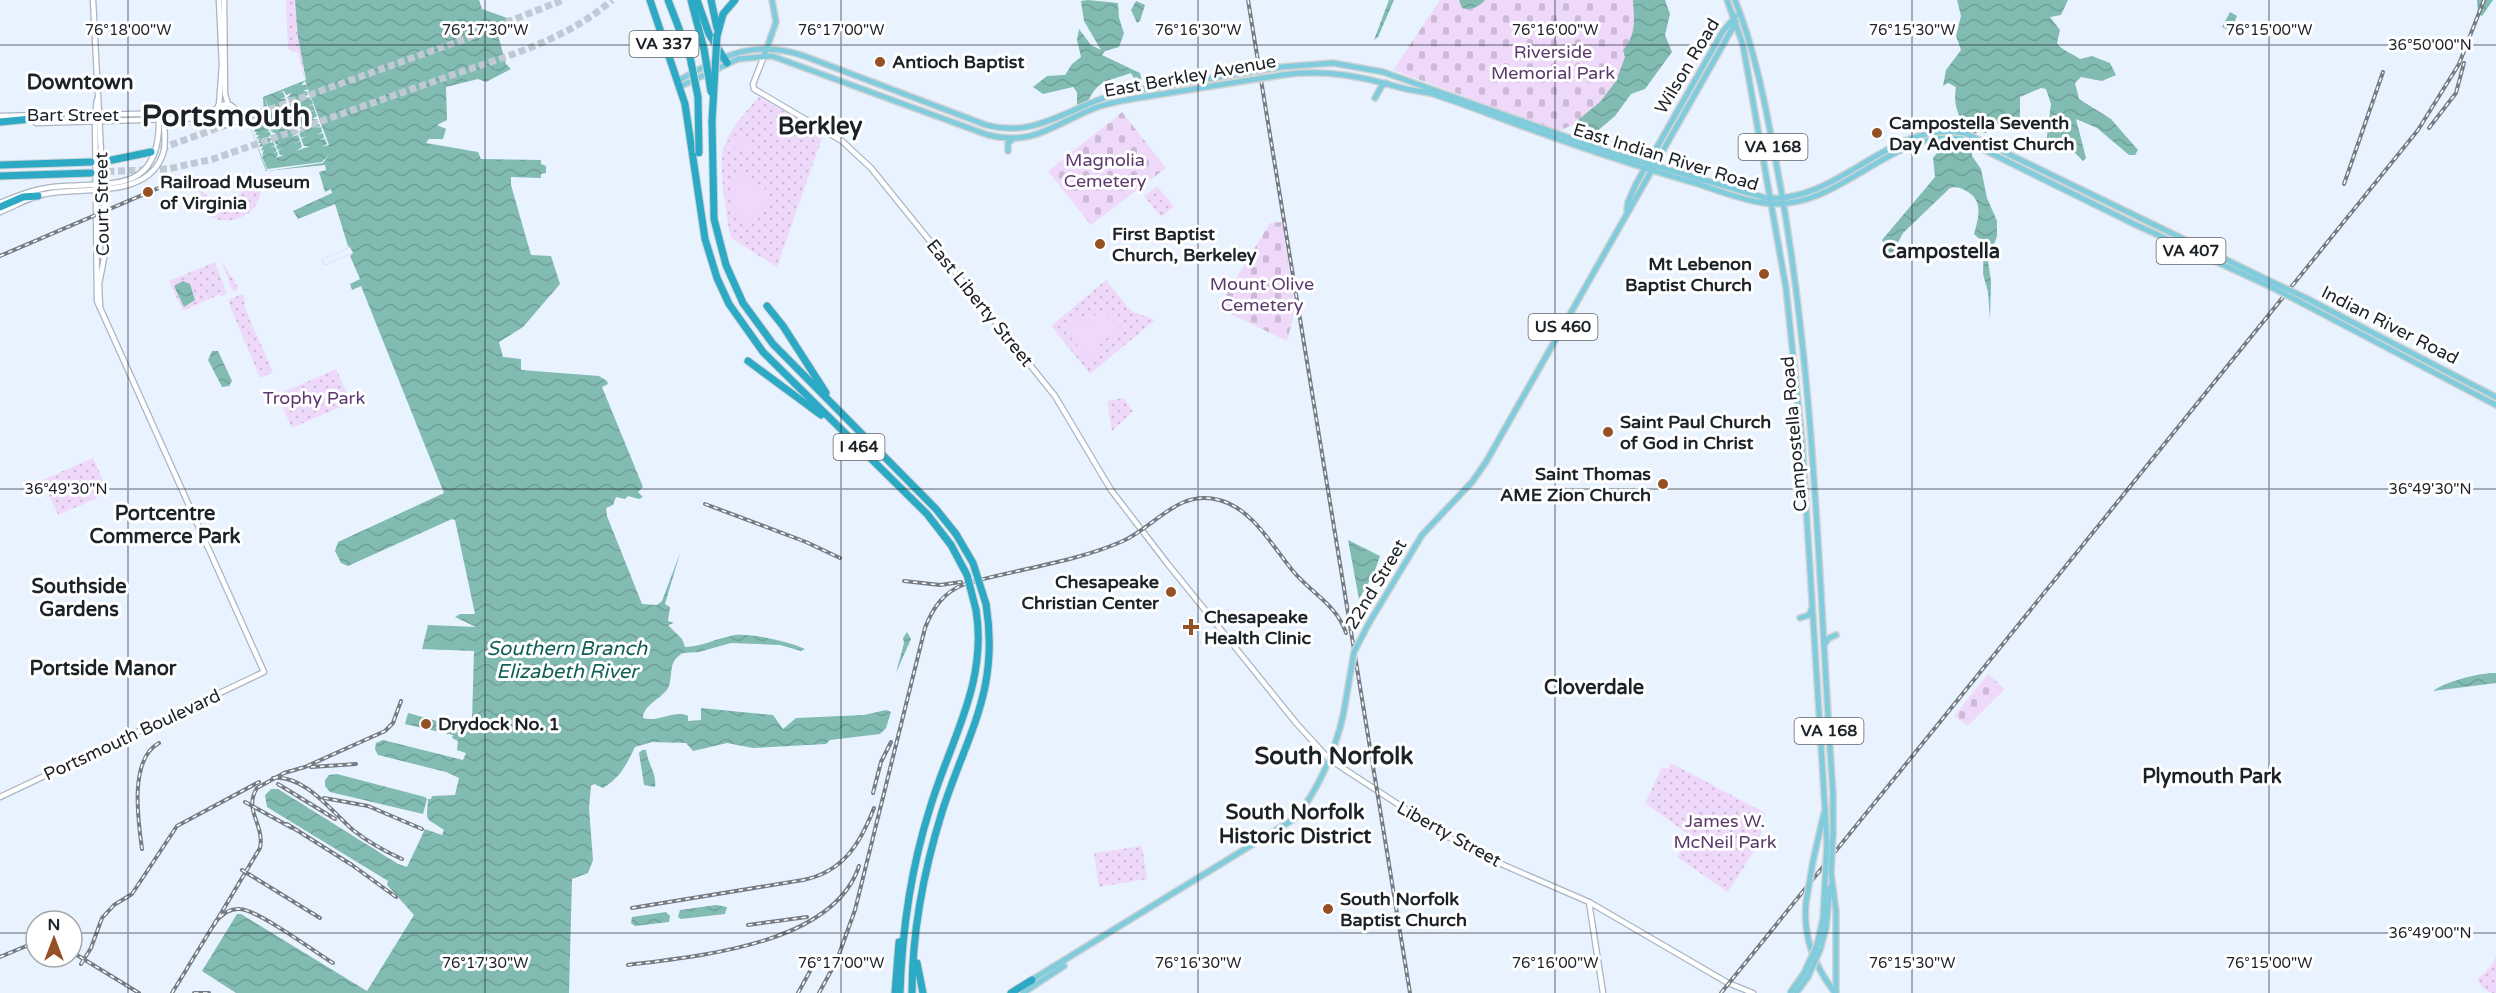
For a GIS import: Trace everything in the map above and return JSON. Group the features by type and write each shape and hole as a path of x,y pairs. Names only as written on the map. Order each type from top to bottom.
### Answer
{"highway":[{"name":"VA 337","path":"650,0 678,84"},
{"name":"I 464","path":"668,0 690,57 699,104 697,154 700,210 705,238 717,278 747,332 763,352 927,514 951,545 967,575 976,610 979,643 976,678 929,810 910,891 904,931 900,993"},
{"path":"691,0 704,49 710,86 712,121"},
{"name":"VA 337","path":"697,0 709,34 725,60"},
{"path":"711,0 717,36"},
{"path":"712,121 717,36 723,14 735,0"},
{"path":"678,84 697,154"},
{"path":"0,124 61,116"},
{"name":"I 464","path":"712,121 712,193 717,234 732,281 751,316 767,337 936,509 956,534 977,574 986,604 991,648 985,694 938,826 925,877 912,993"},
{"path":"0,124 36,123"},
{"path":"107,161 151,152"},
{"path":"0,164 91,162"},
{"path":"0,176 94,172"},
{"path":"0,205 23,197 38,196"},
{"path":"767,306 783,326 822,388 846,418"},
{"path":"748,362 817,412 860,448"},
{"path":"895,993 897,952 910,891"},
{"path":"917,934 918,976 923,993"},
{"path":"1012,993 1035,981"}],"main road":[{"name":"Court Street","path":"93,0 98,115 94,172 104,204 106,248 99,284 100,307"},
{"path":"219,0 222,65 217,121 226,125 235,120 236,110 228,104 225,94 224,0"},
{"name":"Campostella Road","path":"1727,0 1743,45 1786,288 1800,421 1826,802"},
{"name":"Campostella Road","path":"1735,0 1761,86 1793,263 1810,434 1833,794 1831,873"},
{"path":"678,84 725,60 764,56 776,22 773,1"},
{"name":"Wilson Road","path":"1457,497 1472,482 1486,462 1740,14"},
{"name":"Wilson Road","path":"1627,210 1628,202 1646,167 1723,31 1735,21"},
{"name":"VA 337","path":"725,60 750,48 767,48"},
{"name":"East Berkley Avenue","path":"767,48 795,53 999,128 1029,128 1093,100 1114,94 1281,67 1319,63 1372,69"},
{"name":"East Berkley Avenue","path":"764,56 778,58 846,82 987,135 1013,139 1033,137 1088,111 1114,102 1282,75 1324,72 1375,79"},
{"name":"East Liberty Street","path":"764,56 753,86 756,91 848,146 872,168 1055,396 1111,490"},
{"name":"East Indian River Road","path":"1372,69 1646,167"},
{"name":"East Indian River Road","path":"1375,79 1432,94 1755,202 1820,196 1906,149 1943,138 1962,139 2116,215 2269,283"},
{"path":"1375,98 1382,85 1388,83"},
{"path":"217,108 228,104"},
{"name":"Bart Street","path":"36,123 98,123 206,112 217,108"},
{"name":"Bart Street","path":"0,116 161,116 207,118 217,121"},
{"path":"104,204 107,196 118,185 139,174 152,161 160,137 161,116"},
{"name":"Court Street","path":"98,123 103,175 98,207 99,257 95,284 100,307 264,672"},
{"name":"East Indian River Road","path":"1783,201 1823,188 1907,141 1928,133 1951,131 1984,140 2269,283"},
{"path":"1008,151 1008,143 1013,139"},
{"path":"0,212 38,196 83,188 94,179 94,172"},
{"path":"103,175 118,185"},
{"path":"0,205 38,189 100,188 118,185"},
{"path":"83,188 95,198 98,207"},
{"name":"Indian River Road","path":"2269,283 2496,397"},
{"name":"Indian River Road","path":"2304,301 2496,405"},
{"name":"Liberty Street","path":"1111,490 1297,724 1329,759 1448,837 1499,863 1589,902 1728,983 1753,993"},
{"name":"22nd Street","path":"1329,759 1341,729 1354,652 1422,536 1457,497"},
{"path":"1800,618 1809,615 1813,606"},
{"path":"1823,646 1828,638 1836,635"},
{"name":"Portsmouth Boulevard","path":"0,797 264,672"},
{"name":"US 460","path":"1035,981 1294,819 1304,806 1329,759"},
{"path":"1826,802 1806,903 1806,937 1810,952 1836,993"},
{"name":"VA 168","path":"1790,993 1819,948 1823,919 1827,842 1826,802"},
{"path":"1831,873 1836,911 1836,993"},
{"name":"VA 168","path":"1796,993 1808,977 1828,918 1831,873"},
{"path":"1589,902 1603,993"},
{"path":"1023,993 1035,981"},
{"path":"1035,981 1038,993"}],"green space":[{"path":"286,0 295,0 305,81 298,53 288,49"},
{"name":"Riverside Memorial Park","path":"1440,0 1637,0 1638,23 1615,90 1581,121 1559,131 1393,70"},
{"path":"759,97 817,130 822,138 777,267 731,238 723,192 722,154 724,146 735,126"},
{"path":"226,106 232,108 234,114 232,120 226,122 220,120 218,114 220,108"},
{"name":"Magnolia Cemetery","path":"1122,112 1166,168 1091,225 1048,171"},
{"path":"733,134 751,146 745,154 728,143"},
{"path":"250,168 253,178 258,176 261,190 257,203 250,212 227,221 214,218 203,211 194,199 201,196 198,188 207,195 204,203 208,197 226,200 237,196 249,182 256,184 249,180"},
{"path":"736,173 767,190 769,197 751,226 734,209 730,196 732,181"},
{"path":"1157,186 1174,207 1161,217 1144,196"},
{"name":"Mount Olive Cemetery","path":"1282,222 1295,310 1287,341 1218,308 1270,223"},
{"path":"221,260 238,287 236,292 232,290"},
{"path":"215,262 227,294 222,296 220,294 183,311 169,281"},
{"path":"1106,280 1131,311 1155,320 1090,374 1051,326"},
{"path":"244,294 245,308 273,372 260,378 230,306 229,299"},
{"path":"1100,311 1104,311 1123,330 1110,338 1096,339 1105,352 1092,363 1064,329 1078,318 1083,324"},
{"name":"Trophy Park","path":"336,369 351,402 292,428 277,395"},
{"path":"1124,398 1133,411 1112,431 1107,401"},
{"path":"93,458 109,493 58,515 42,480"},
{"path":"1988,674 2005,689 1968,726 1954,716"},
{"name":"James W. McNeil Park","path":"1671,763 1765,813 1759,843 1728,892 1677,857 1691,836 1645,803 1662,767 1668,769"},
{"path":"1142,846 1147,879 1099,887 1094,853"},
{"path":"2496,956 2496,993 2492,993 2483,988 2477,980 2493,964"}],"water":[{"name":"Southern Branch Elizabeth River","path":"295,0 479,0 482,9 510,19 496,28 506,64 511,69 486,82 478,79 446,87 447,120 437,125 446,129 443,139 429,139 426,143 478,152 481,159 541,160 541,164 546,166 546,173 541,174 541,178 511,177 511,185 531,255 551,256 560,284 523,327 499,342 503,357 521,359 521,370 599,376 607,381 608,384 602,387 643,487 638,492 643,497 639,499 628,496 625,499 616,497 613,505 606,508 607,516 642,604 657,605 662,601 680,553 665,604 670,607 668,621 674,623 668,625 682,639 685,647 697,646 728,636 751,635 805,649 801,651 780,645 731,643 699,652 683,653 673,664 669,686 646,709 643,718 655,719 683,714 688,716 688,721 701,720 701,708 773,715 783,729 796,718 864,715 886,710 891,712 886,728 880,734 830,740 826,744 753,748 727,743 693,751 686,743 652,742 635,747 619,775 603,788 594,784 591,786 589,808 593,860 588,873 572,879 569,993 236,993 202,971 237,914 241,914 367,991 414,915 387,885 388,881 267,807 265,795 271,789 278,789 398,864 407,867 425,829 442,835 444,830 428,818 428,799 432,796 455,795 459,778 446,772 378,755 375,749 376,743 383,740 463,760 466,753 457,750 458,741 452,738 453,735 405,724 408,713 455,726 457,723 468,725 472,721 474,651 422,649 428,625 476,627 455,617 460,614 475,614 455,520 452,519 348,566 341,563 335,551 338,542 444,493 361,286 352,290 350,284 360,279 350,256 353,253 325,265 322,260 350,247 335,204 298,219 293,211 332,193 331,189 325,192 319,172 326,170 325,165 266,171 248,121 264,115 263,97 306,80 298,37"},
{"path":"1389,0 1394,0 1378,37 1374,40"},
{"path":"1459,0 1485,0 1468,9 1462,8"},
{"path":"1633,0 1665,0 1670,14 1665,35 1672,52 1645,89 1631,94 1615,116 1588,139 1573,133 1578,120 1600,102 1616,81 1625,57 1623,50 1633,32"},
{"path":"1957,0 2068,0 2061,15 2050,17 2060,30 2057,43 2080,59 2092,56 2110,63 2116,75 2102,81 2081,77 2075,83 2079,99 2111,119 2138,150 2135,155 2129,155 2097,128 2076,119 2086,158 2083,161 2065,143 2058,151 2051,150 2046,144 2051,104 2046,89 2041,88 2020,97 2020,117 2010,128 1997,123 1986,133 1978,131 1972,139 1972,156 1981,169 1987,198 1997,221 1997,236 1988,261 1991,281 1990,320 1988,292 1983,274 1984,243 1974,234 1978,206 1968,192 1959,188 1950,188 1903,233 1890,258 1882,240 1935,177 1933,158 1953,134 1967,136 1972,128 1963,121 1957,111 1956,87 1948,83 1943,86 1946,70 1961,50 1956,36 1961,16"},
{"path":"2477,0 2493,0 2482,16 2478,14"},
{"path":"1081,1 1118,3 1119,18 1124,33 1119,47 1105,51 1102,55 1140,73 1142,82 1136,82 1131,73 1109,80 1098,86 1086,106 1077,109 1077,92 1073,87 1043,94 1033,87 1047,76 1065,75 1072,64 1081,57 1077,40 1079,29 1091,45 1101,50 1084,21"},
{"path":"1136,1 1145,5 1140,21 1137,23 1131,10"},
{"path":"2230,12 2237,16 2230,31 2222,27"},
{"path":"183,281 190,284 195,300 184,307 174,286"},
{"path":"212,351 218,351 232,381 229,386 222,387 208,360"},
{"path":"1348,540 1380,556 1374,573 1359,599"},
{"path":"907,632 911,639 896,673 904,643 903,638"},
{"path":"2496,673 2496,683 2433,691 2463,678"},
{"path":"646,750 655,778 655,787 644,785 639,753"},
{"path":"337,774 425,797 427,799 423,814 330,792 325,786 325,780 329,775"},
{"path":"716,905 727,907 725,914 681,919 678,917 680,910"},
{"path":"666,912 670,916 669,922 635,926 631,923 632,917"}],"pier":[{"path":"308,89 329,145 322,147 327,144 325,139 319,140 324,138 323,133 317,135 322,132 321,127 315,128 320,126 319,124 314,125 319,121 313,122 318,119 312,119 317,116 315,111 310,112 315,110 313,105 308,106 313,104 311,99 306,101 311,98 305,97 309,93 304,94 309,92 303,91"},
{"path":"284,91 286,95 292,93 287,98 293,97 287,99 294,99 288,102 295,102 289,105 291,109 297,108 291,110 293,115 299,113 293,116 295,120 301,119 295,121 297,126 303,124 298,129 304,127 299,132 305,131 299,133 301,138 307,136 301,139 304,146 310,146 296,151 302,147 300,141 294,144 300,140 298,135 291,137 298,133 290,134 297,130 289,130 295,127 288,127 294,123 292,118 285,120 292,117 290,112 283,114 290,110 288,105 282,107 287,104 286,102 281,103 286,101 285,98 280,99 285,97 283,92 278,93"},
{"path":"265,97 271,114 265,116 267,120 271,119 267,121 269,125 273,124 269,126 271,131 275,129 271,132 276,133 273,136 277,136 273,138 278,138 274,140 276,145 280,143 276,146 278,150 282,149 278,151 280,155 284,155 275,158 278,155 277,152 273,153 277,151 275,147 271,147 275,146 273,142 269,143 272,139 268,140 272,138 267,138 271,135 269,131 265,133 269,130 268,126 263,128 267,125 266,121 262,123 265,121 264,117 250,121 251,124 255,124 252,128 256,127 255,135 259,135 256,139 260,138 257,141 260,140 258,143 261,143 259,147 263,146 262,155 266,154 262,156 267,169 322,162 329,155 323,163 267,171 248,121 269,113"},
{"path":"350,247 353,253 325,265 322,260"}],"tunnel":[{"path":"151,152 465,39 563,0"},
{"path":"97,172 168,169 213,159 530,48 573,27 612,0"}],"railway":[{"path":"1248,0 1410,993"},
{"path":"1721,993 2418,130 2459,64 2484,0"},
{"path":"2429,128 2456,93 2464,63"},
{"path":"2344,184 2383,72"},
{"path":"0,256 175,181"},
{"path":"819,993 837,960 855,910 925,628 936,607 951,591 965,584 1104,549 1135,534 1179,504 1204,498 1231,504 1252,520 1300,579 1330,607 1342,623 1346,633"},
{"path":"705,504 806,542 840,558"},
{"path":"904,581 940,585 961,582"},
{"path":"214,925 260,848 260,832 252,803 257,788 284,773 305,767 385,731 393,723 401,701"},
{"path":"873,793 881,762 891,742"},
{"path":"142,849 138,807 139,776 149,751 159,743"},
{"path":"311,767 356,764"},
{"path":"273,778 285,778 307,788 358,834 402,859"},
{"path":"84,959 91,948 102,918 114,905 132,894 177,826 259,782"},
{"path":"278,784 335,819"},
{"path":"324,798 368,806 422,829"},
{"path":"245,802 292,828"},
{"path":"632,908 817,876 839,863 848,854 863,833 874,808"},
{"path":"287,824 352,865 396,897"},
{"path":"628,965 725,951 793,930 822,914 844,893 859,866"},
{"path":"242,870 320,918"},
{"path":"172,993 216,921 233,909 248,911 260,916 333,963"},
{"path":"748,925 807,917"},
{"path":"0,957 24,947"},
{"path":"84,959 139,993"},
{"path":"798,993 815,962"},
{"path":"194,993 209,993"}],"place":[{"name":"Antioch Baptist","path":"880,62"},
{"name":"Campostella Seventh Day Adventist Church","path":"1877,133"},
{"name":"Railroad Museum of Virginia","path":"148,192"},
{"name":"First Baptist Church, Berkeley","path":"1100,244"},
{"name":"Mt Lebenon Baptist Church","path":"1764,274"},
{"name":"Saint Paul Church of God in Christ","path":"1608,432"},
{"name":"Saint Thomas AME Zion Church","path":"1663,484"},
{"name":"Chesapeake Christian Center","path":"1171,592"},
{"name":"Chesapeake Health Clinic","path":"1191,627"},
{"name":"Drydock No. 1","path":"426,724"},
{"name":"South Norfolk Baptist Church","path":"1328,909"}],"district":[{"name":"Downtown","path":"80,82"},
{"name":"Portsmouth","path":"226,116"},
{"name":"Berkley","path":"820,126"},
{"name":"Campostella","path":"1941,252"},
{"name":"Portcentre Commerce Park","path":"165,526"},
{"name":"Southside Gardens","path":"79,598"},
{"name":"Portside Manor","path":"103,669"},
{"name":"Cloverdale","path":"1594,688"},
{"name":"South Norfolk","path":"1334,756"},
{"name":"Plymouth Park","path":"2212,777"},
{"name":"South Norfolk Historic District","path":"1295,824"}]}
